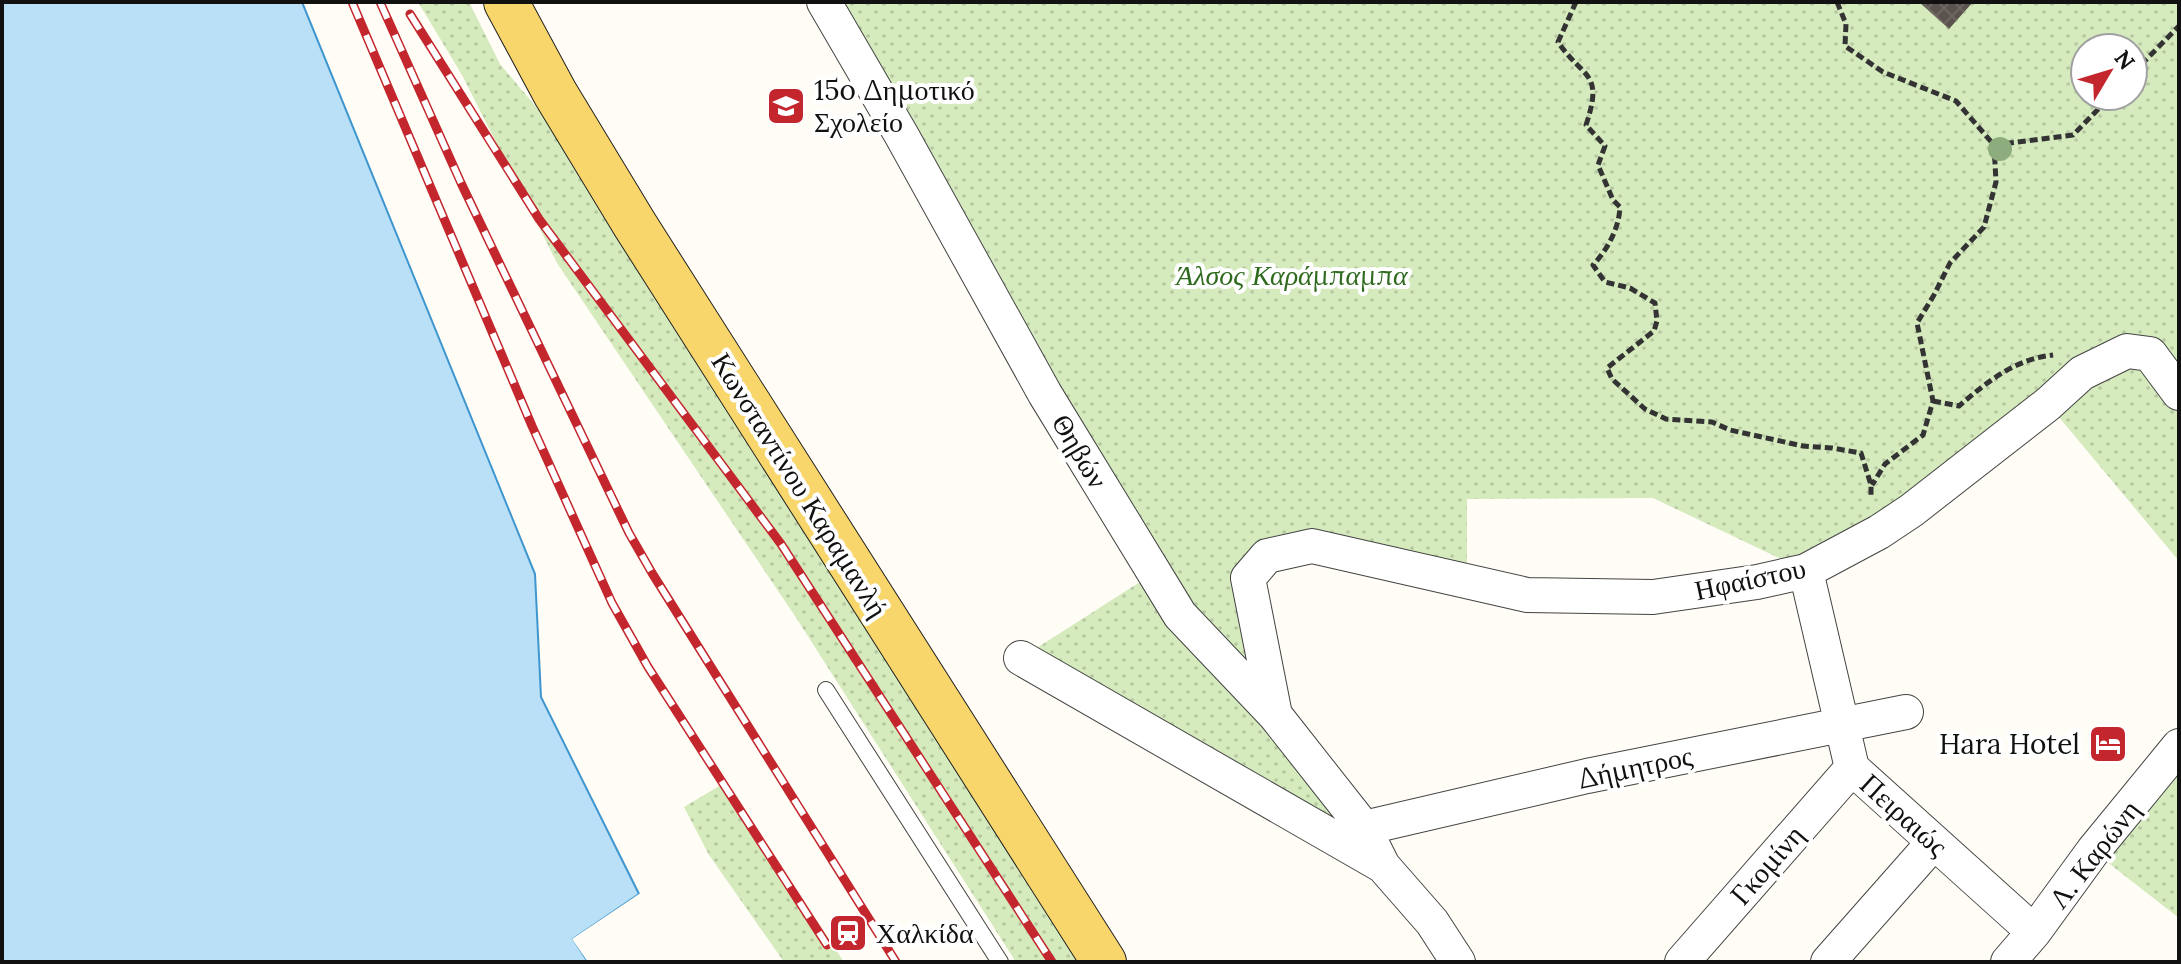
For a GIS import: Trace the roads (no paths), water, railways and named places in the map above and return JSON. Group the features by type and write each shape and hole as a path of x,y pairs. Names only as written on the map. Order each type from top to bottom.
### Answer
{"main road":[{"name":"Κωνσταντίνου Καραμανλή","path":"506,2 555,93 635,225 1104,962"}],"street":[{"name":"Θηβών","path":"824,2 1045,394 1180,615 1275,715 1364,828 1383,866"},
{"name":"Ηφαίστου","path":"1275,715 1248,578 1267,556 1312,546 1527,595 1653,597 1757,582 1806,571 1879,532 2024,423 2082,373 2127,351 2150,354 2179,393"},
{"name":"Πειραιώς","path":"1806,571 1852,768 2034,932"},
{"path":"1021,658 1383,866 1432,922 1458,962"},
{"name":"Δήμητρος","path":"1364,828 1587,776 1906,712"},
{"name":"Λ. Καρώνη","path":"2008,962 2179,746"},
{"name":"Γκομίνη","path":"1682,962 1852,768"},
{"path":"1828,962 1934,842"}],"lane":[{"path":"826,690 1000,962"}],"water":[{"path":"2,2 302,2 535,574 541,697 639,894 573,939 588,962 2,962"}],"railway":[{"path":"352,2 532,426 612,603 648,667 827,945"},
{"path":"380,2 461,183 629,533 896,962"},
{"path":"410,14 539,219 781,544 1052,962"}],"place":[{"name":"15o Δημοτικό Σχολείο","path":"786,106"},
{"name":"Hara Hotel","path":"2108,744"},
{"name":"Χαλκίδα","path":"848,933"}],"park label":[{"name":"Άλσος Καράμπαμπα","path":"1292,275"}]}
